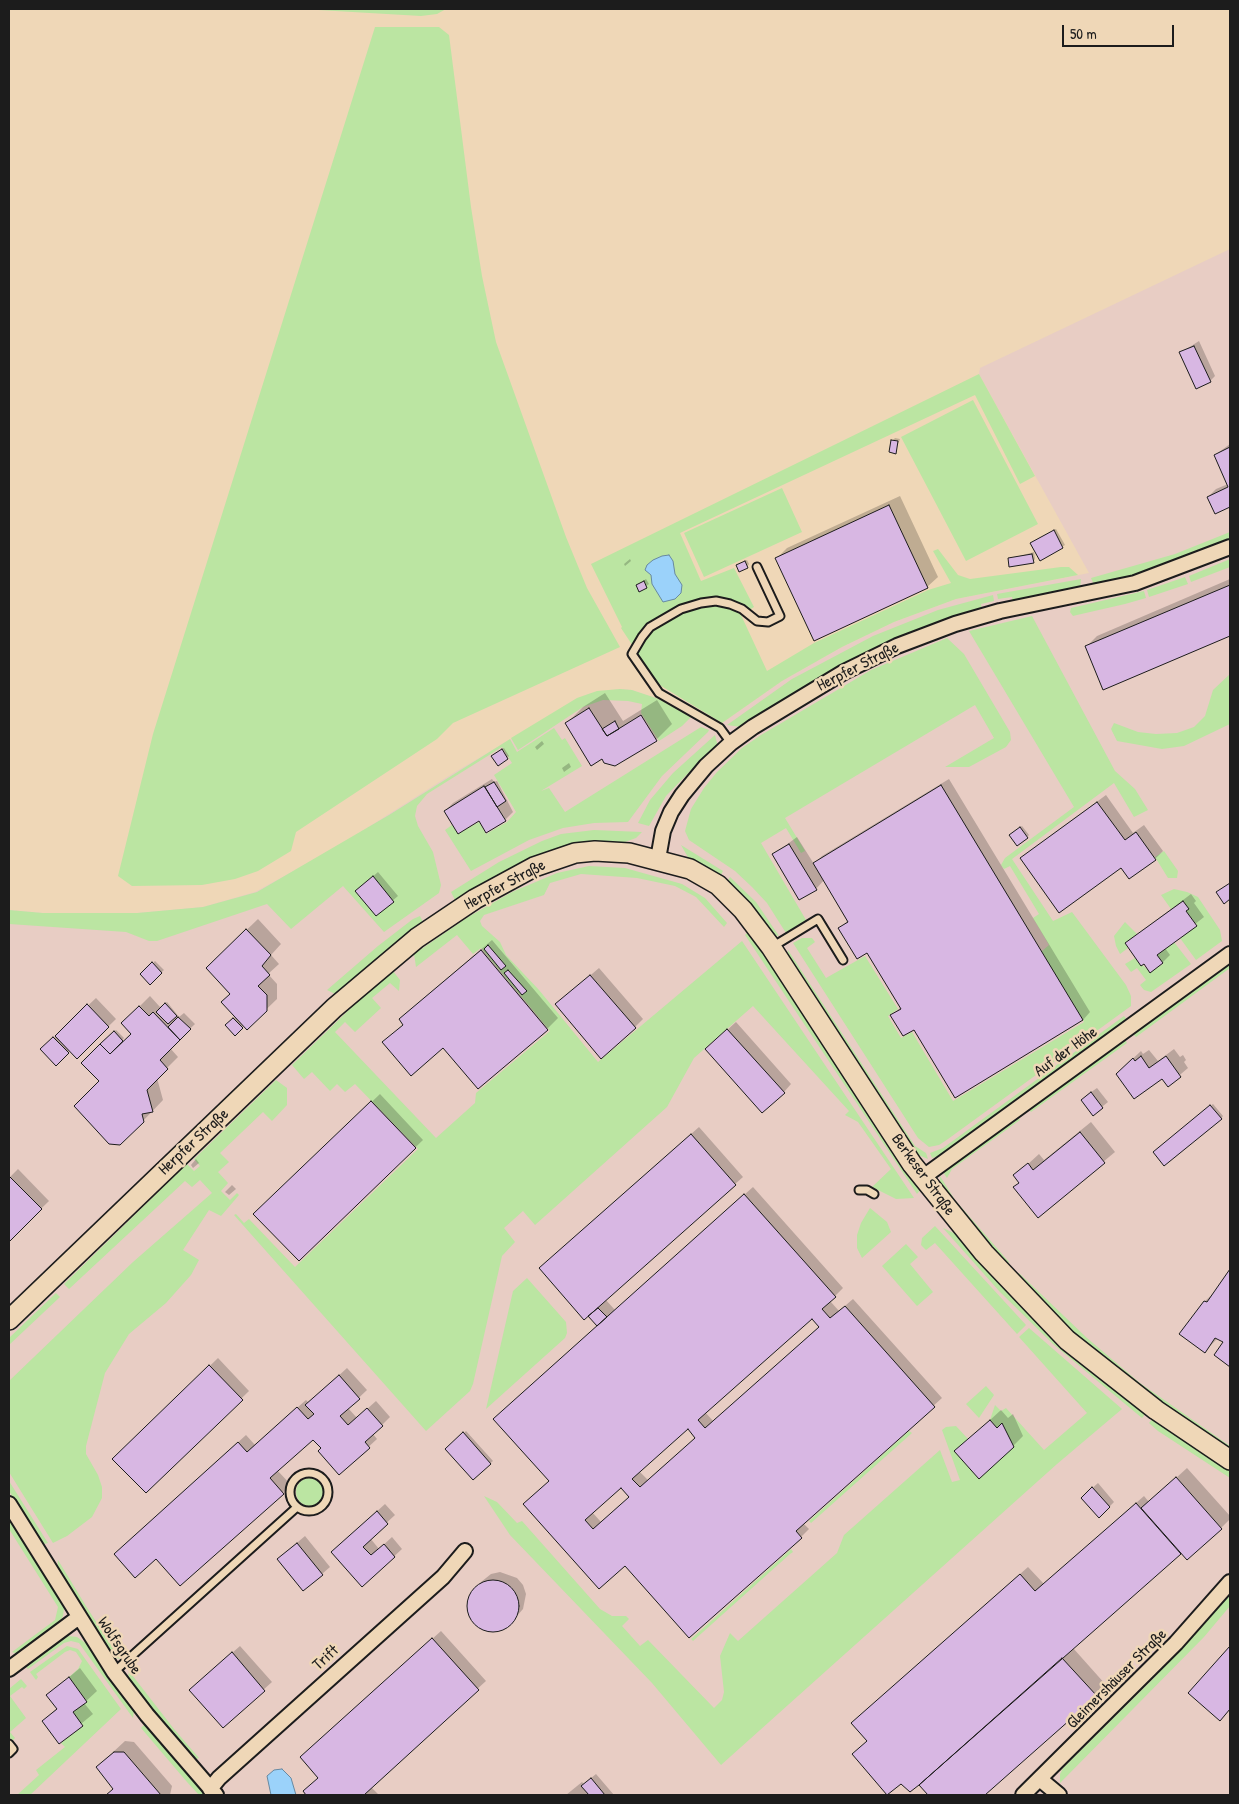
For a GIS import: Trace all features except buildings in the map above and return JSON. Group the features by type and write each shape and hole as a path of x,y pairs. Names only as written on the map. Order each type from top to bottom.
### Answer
{"main road":[{"name":"Herpfer Straße","path":"9,1320 334,1008 428,930 498,886 556,858 595,851 629,853 658,859"},
{"name":"Berkeser Straße","path":"658,859 690,869 718,885 752,921 771,947 922,1178 989,1259 1067,1340 1156,1410 1230,1460"}],"street":[{"name":"Herpfer Straße","path":"658,859 663,831 682,795 706,766 731,743 835,677 870,658 926,634 986,615 1135,583 1230,547"},
{"name":"Auf der Höhe","path":"922,1178 1230,954"},
{"name":"Wolfsgrube","path":"9,1504 114,1672 146,1715 213,1792"},
{"name":"Trift","path":"213,1792 218,1778 443,1577 465,1551"},
{"name":"Gleimershäuser Straße","path":"1023,1795 1041,1780 1176,1643 1230,1582"},
{"path":"9,1669 79,1617"},
{"path":"1041,1780 1059,1795"}],"lane":[{"path":"731,743 720,728 659,693 632,654 642,636 650,627 681,609 701,603 716,601 730,604 742,609 757,621 768,622 780,616 757,567"},
{"path":"771,947 818,919 843,960"},
{"path":"859,1190 868,1190 874,1194"},
{"path":"307,1473 320,1476 328,1490 326,1501 315,1510 308,1511 298,1507 292,1500 290,1493 294,1480 307,1473"},
{"path":"114,1672 298,1507"},
{"path":"9,1744 13,1749 9,1753"}],"shaded area":[{"path":"1230,249 1230,1795 9,1795 9,910 43,913 137,913 203,907 255,892 337,847 455,772 588,694 620,689 632,690 659,699 664,689 722,723 782,681 842,647 894,622 956,599 1089,573 979,374 980,368"}],"green space":[{"path":"301,9 446,9 437,14 421,16"},
{"path":"375,27 439,27 449,35 471,207 482,276 496,342 566,537 587,588 620,647 453,723 437,739 296,832 291,851 258,871 235,879 202,885 132,886 118,876 153,734"},
{"path":"979,374 1035,476 1020,484 975,395 680,533 701,581 734,568 754,607 741,615 767,671 814,643 928,590 951,583 933,551 938,549 958,575 970,579 1061,567 1069,567 1078,575 956,599 894,622 842,647 782,681 722,723 658,684 621,628 591,564"},
{"path":"973,400 1038,524 966,561 901,437"},
{"path":"782,488 802,532 704,577 684,533"},
{"path":"1230,532 1230,539 1215,547 1138,575 1095,587 1091,578 1175,554"},
{"path":"1230,559 1230,567 1191,582 1189,576"},
{"path":"1185,577 1188,584 1149,597 1147,590"},
{"path":"1081,579 1080,589 1013,602 1012,597 998,599 997,594"},
{"path":"1144,591 1146,598 1125,604 1073,616 1070,612 1071,608"},
{"path":"993,595 994,601 981,604 982,609 931,625 889,642 813,683 741,727 727,725 792,679 873,636 938,610"},
{"path":"1032,616 1115,771 1135,789 1148,810 1134,817 1114,783 1012,859 1053,921 1072,912 1126,985 1131,996 1131,1006 948,1139 939,1145 929,1147 918,1138 793,943 802,938 812,938 815,942 807,948 826,978 865,956 898,1009 888,1016 901,1038 912,1032 953,1101 1084,1022 1041,952 1049,945 1033,918 1039,914 1010,866 1004,869 1001,865 1005,858 1074,807 969,631"},
{"path":"947,638 964,654 1010,732 1011,740 1006,747 969,767 945,767 994,738 975,705 785,818 805,851 801,853 786,828 761,843 806,920 786,933 767,903 752,887 735,871 689,840 685,831 691,809 717,772 742,748 761,735 871,670"},
{"path":"1230,674 1230,724 1184,746 1162,749 1117,741 1111,729 1114,723 1138,732 1156,734 1177,733 1194,727 1205,716 1213,690"},
{"path":"632,690 659,699 691,717 682,726 659,741 641,713 642,704 628,701 603,700 583,707 518,750 511,738 577,698 597,691"},
{"path":"701,727 709,730 708,732 662,776 628,822 594,823 563,828 529,840 471,871 445,830 452,825 458,834 479,822 486,834 507,822 516,812 494,775 512,763 502,747 427,794 417,806 415,816 418,826 433,852 441,885 439,893 384,932 343,886 291,929 267,904 157,941 149,941 126,932 9,924 9,910 43,913 137,913 203,907 257,892 389,815 510,739 517,752 554,728 562,740 565,738 582,766 541,791 549,788 565,812"},
{"path":"715,735 718,747 700,761 666,796 649,826 638,823 650,800 673,773"},
{"path":"594,830 642,832 636,838 625,842 574,844 550,851 512,868 456,902 451,892 499,862 542,841 561,834"},
{"path":"681,845 723,871 720,877 689,859"},
{"path":"1164,851 1178,871 1177,878 1168,878 1155,857"},
{"path":"589,866 625,868 682,884 705,898 727,923 724,927 696,897 675,886 637,878 581,874 550,883 544,895 484,915 480,921 482,926 500,942 506,955 539,990 598,1062 742,941 914,1198 896,1199 872,1187 891,1169 858,1122 845,1115 849,1111 753,1006 694,1058 667,1107 535,1225 523,1211 504,1228 515,1242 502,1256 473,1384 470,1391 426,1431 234,1215 236,1214 244,1223 249,1219 295,1267 418,1149 355,1084 345,1092 337,1084 330,1091 312,1072 304,1079 292,1065 353,1006 393,971 400,980 399,991 390,983 372,998 381,1008 355,1032 345,1022 335,1032 436,1138 475,1103 476,1093 550,1031 481,948 473,954 457,935 416,967 414,954 468,917 512,892 557,873"},
{"path":"730,877 756,902 779,936 771,935 745,899 727,882"},
{"path":"1174,889 1198,897 1220,930 1222,941 1196,960 1180,938 1197,925 1186,911 1189,909 1183,901 1171,909 1161,895"},
{"path":"420,916 424,924 337,995 327,990 378,946 413,919"},
{"path":"1125,922 1137,934 1125,943 1128,948 1120,954 1114,936"},
{"path":"749,931 921,1189 917,1194 745,935"},
{"path":"1174,942 1191,964 1151,992 1144,990 1140,985 1146,980 1137,968 1131,972 1125,964 1135,958 1150,972 1163,964 1157,955"},
{"path":"788,950 915,1146 926,1153 928,1159 916,1154 787,958"},
{"path":"1230,961 1230,968 1136,1037 1132,1033"},
{"path":"1124,1016 1127,1020 944,1154 932,1158 930,1153 943,1148"},
{"path":"1124,1038 1127,1043 1031,1112 1028,1108"},
{"path":"276,1080 287,1088 287,1105 272,1121 263,1112 220,1153 229,1162 218,1172 228,1183 221,1191 230,1200 237,1193 239,1195 221,1216 209,1210 183,1250 199,1260 191,1275 166,1303 129,1334 105,1373 86,1446 86,1454 98,1475 102,1487 102,1498 92,1517 67,1536 53,1543 9,1472 9,1381 133,1262 212,1193 200,1180 192,1187 185,1181 69,1289 64,1284 187,1164 194,1171 200,1166 194,1159"},
{"path":"1017,1116 1020,1120 952,1169 947,1178 943,1172 946,1167"},
{"path":"940,1176 955,1200 1009,1262 1005,1267 940,1185"},
{"path":"870,1208 887,1222 891,1232 862,1258 857,1248 857,1235 861,1223"},
{"path":"935,1226 1026,1325 1017,1334 935,1243 926,1250 921,1245 922,1238"},
{"path":"943,1228 956,1234 981,1261 1146,1413 1142,1418 1053,1344 1000,1292"},
{"path":"906,1244 918,1257 910,1264 933,1292 917,1306 882,1266"},
{"path":"1019,1273 1087,1338 1140,1383 1230,1446 1230,1453 1193,1429 1073,1333 1015,1277"},
{"path":"527,1278 566,1322 567,1333 565,1338 486,1409 513,1291"},
{"path":"56,1293 60,1297 9,1345 9,1338"},
{"path":"1029,1328 1122,1409 1057,1464 721,1765 652,1683 510,1535 484,1496 497,1502 517,1523 522,1521 600,1609 612,1616 626,1616 629,1619 622,1626 640,1646 648,1640 714,1708 722,1700 724,1692 720,1656 730,1633 738,1641 837,1553 844,1535 940,1450 952,1482 960,1480 942,1430 946,1427 956,1426 968,1439 979,1479 1001,1424 997,1428 990,1420 995,1405 1001,1411 1006,1408 1044,1450 1087,1413 1019,1337"},
{"path":"986,1386 994,1395 979,1418 966,1404"},
{"path":"1153,1418 1230,1471 1230,1478 1158,1431 1149,1423"},
{"path":"909,1431 912,1433 811,1523 809,1521"},
{"path":"310,1478 320,1482 324,1492 320,1502 310,1506 300,1502 296,1492 300,1482"},
{"path":"9,1481 48,1543 44,1544 39,1540 9,1491"},
{"path":"9,1518 64,1608 63,1616 58,1625 18,1654 12,1652 55,1620 58,1607 9,1529"},
{"path":"791,1549 793,1552 693,1641 691,1639"},
{"path":"58,1560 120,1659 112,1657 57,1569"},
{"path":"1230,1594 1230,1606 1204,1637 1060,1783 1060,1774 1063,1768 1154,1678"},
{"path":"68,1636 77,1637 87,1644 134,1711 133,1718 79,1643 71,1641 64,1643 28,1669 25,1666"},
{"path":"67,1646 78,1649 121,1709 30,1795 17,1795 39,1775 36,1770 65,1747 61,1743 83,1726 73,1712 87,1702 69,1677 78,1669 82,1661 76,1652 70,1650 65,1652 36,1674 38,1677 36,1680 30,1672"},
{"path":"129,1671 199,1758 194,1760 156,1715 128,1678"},
{"path":"21,1679 27,1686 24,1689 22,1687 10,1696 26,1718 10,1732 15,1738 12,1741 9,1736 9,1689"},
{"path":"145,1724 208,1795 199,1795 187,1782 141,1728"}],"water":[{"path":"669,555 673,561 675,574 682,585 681,593 675,599 663,602 652,584 651,575 645,570 647,565 653,560"},
{"path":"282,1769 291,1778 296,1795 271,1795 267,1776 274,1770"}]}
